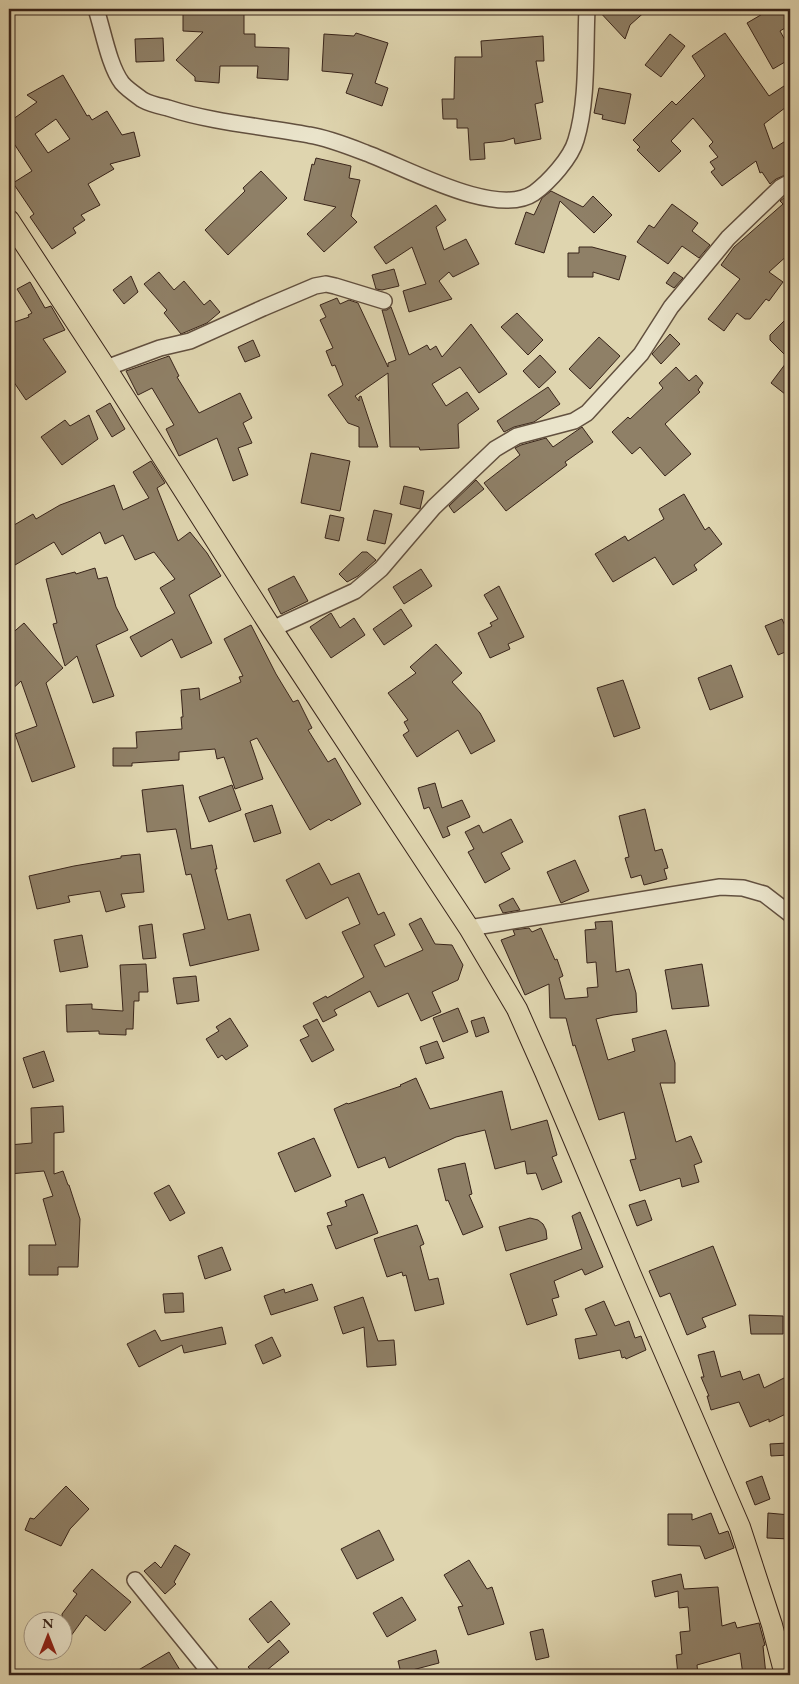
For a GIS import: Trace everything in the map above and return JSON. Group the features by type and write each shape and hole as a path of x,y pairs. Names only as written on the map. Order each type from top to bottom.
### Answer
{"main road":[{"path":"9,220 106,368 272,629 469,928 516,1009 546,1072 740,1527 772,1625 785,1675"}],"street":[{"path":"96,9 114,70 123,84 145,101 190,114 254,127 310,135 367,153 431,181 470,194 497,200 514,200 533,194 557,172 576,142 583,105 587,9"},
{"path":"272,629 355,591 380,569 434,507 495,449 517,436 574,421 587,413 641,354 671,307 728,238 781,187 790,182"},
{"path":"106,368 160,348 190,341 315,286 326,284 384,301"},
{"path":"469,928 720,887 742,888 764,894 790,914"},
{"path":"135,1580 212,1675"}],"building":[{"path":"183,9 244,9 244,34 255,34 255,47 289,48 288,80 257,78 258,66 220,66 219,83 195,81 195,77 176,60 203,32 183,31"},
{"path":"597,9 648,9 630,25 625,39"},
{"path":"771,9 786,9 790,15 790,25 780,31 790,49 790,59 773,69 747,23"},
{"path":"356,33 388,43 375,83 388,88 382,106 346,93 353,74 322,71 324,34 354,36"},
{"path":"725,33 769,96 784,86 790,95 790,104 764,124 773,149 790,138 790,173 770,184 762,172 760,173 756,161 722,186 711,172 715,169 710,162 718,157 709,146 713,142 693,118 671,141 681,151 659,172 637,150 640,147 633,140 672,101 676,105 705,76 692,56"},
{"path":"670,34 685,46 661,77 645,65"},
{"path":"543,36 544,61 536,61 543,102 535,104 541,139 515,144 514,138 484,143 485,159 470,160 468,128 457,128 457,119 443,119 442,99 454,99 455,57 482,57 481,41"},
{"path":"163,38 164,61 136,62 135,39"},
{"path":"63,75 87,116 89,115 92,120 107,111 122,135 134,132 140,156 110,164 114,169 88,184 100,205 81,215 85,220 73,228 76,233 52,249 30,217 34,214 13,183 32,171 9,136 9,122 37,102 27,95","holes":["56,119 70,139 48,153 35,134"]},
{"path":"599,88 631,94 625,124 602,119 603,115 594,113"},
{"path":"316,158 351,166 349,178 360,180 351,216 357,222 324,252 307,234 336,207 304,200 312,164 314,165"},
{"path":"261,171 287,198 228,255 205,230 245,191 243,188"},
{"path":"551,191 583,207 593,196 612,215 594,233 560,201 544,253 515,244 526,212 534,215 542,198"},
{"path":"790,193 790,253 769,272 783,282 769,301 766,299 750,319 745,319 737,313 724,331 708,319 740,279 721,265 734,247 783,204 780,201"},
{"path":"672,204 698,223 692,231 710,245 699,258 682,246 668,264 637,242 649,225 654,228"},
{"path":"436,205 446,220 436,227 444,250 466,239 479,264 453,277 449,272 439,281 452,299 409,312 403,291 426,284 412,247 386,264 374,247"},
{"path":"579,247 592,247 626,256 619,280 593,272 593,277 568,277 568,253 579,253"},
{"path":"394,269 399,286 382,290 376,289 372,275"},
{"path":"159,272 174,290 184,281 204,305 210,300 220,312 207,323 181,334 164,313 167,310 144,284"},
{"path":"674,272 683,278 674,288 666,283"},
{"path":"131,276 138,292 124,304 113,290"},
{"path":"30,282 45,308 51,306 65,330 43,339 66,372 26,400 9,375 9,324 29,317 28,315 32,313 17,289"},
{"path":"337,298 340,304 349,300 358,303 388,367 388,363 396,360 382,310 387,310 391,307 409,355 427,345 430,350 436,346 442,357 471,324 507,374 479,393 460,367 432,384 446,406 467,392 479,409 458,424 459,448 420,450 419,447 390,447 388,373 355,396 359,401 361,396 378,447 359,447 359,427 348,423 328,395 343,385 335,365 332,366 326,351 333,348 320,320 326,317 320,305"},
{"path":"517,313 543,340 528,355 501,327"},
{"path":"790,315 790,398 771,383 789,359 770,340 770,335"},
{"path":"670,334 680,344 661,364 652,354"},
{"path":"599,337 620,356 590,389 569,369"},
{"path":"253,340 260,356 245,362 238,347"},
{"path":"540,355 556,372 539,388 523,371"},
{"path":"169,356 179,376 177,377 199,413 240,393 252,418 243,423 252,443 238,448 248,475 233,481 217,438 179,456 166,429 174,425 152,388 138,395 126,371"},
{"path":"676,367 689,381 696,375 703,383 698,390 700,392 665,424 691,454 665,476 640,447 632,454 612,432 628,417 630,419 663,388 659,383"},
{"path":"548,387 560,404 534,422 514,427 504,432 497,421"},
{"path":"110,403 125,429 112,437 96,411"},
{"path":"89,415 98,439 62,465 41,437 65,420 70,426"},
{"path":"582,427 593,442 565,462 567,465 506,511 484,483 520,455 515,448 546,438 553,447"},
{"path":"311,453 350,461 340,511 301,503"},
{"path":"151,461 165,483 157,488 178,541 190,532 207,553 221,576 189,595 212,643 181,658 172,639 141,657 130,637 175,613 160,588 175,579 154,552 135,560 123,535 105,544 100,532 62,555 54,542 15,565 9,554 9,528 33,514 36,519 60,505 114,485 123,510 149,498 133,472"},
{"path":"476,480 484,489 454,513 449,506"},
{"path":"404,486 424,491 420,509 400,504"},
{"path":"684,494 705,530 709,527 722,544 694,565 697,570 673,585 655,557 613,582 595,554 625,536 628,541 664,519 659,509"},
{"path":"374,510 392,514 385,544 367,540"},
{"path":"330,515 344,518 339,541 325,538"},
{"path":"362,552 367,552 376,560 358,576 347,582 339,574"},
{"path":"95,568 98,579 107,577 116,607 128,630 96,645 114,696 93,703 77,656 65,666 53,624 57,623 46,579 75,572 76,574"},
{"path":"421,569 432,586 404,604 393,587"},
{"path":"294,576 308,601 281,614 268,589"},
{"path":"499,586 524,637 508,644 510,649 490,658 478,633 492,626 490,623 498,619 484,595"},
{"path":"401,609 412,626 384,645 373,629"},
{"path":"331,613 340,628 354,618 365,635 331,658 310,627"},
{"path":"782,619 785,626 790,624 790,650 778,655 765,626"},
{"path":"24,623 63,668 46,683 75,767 32,782 15,734 37,726 21,681 9,692 9,636"},
{"path":"251,625 276,674 293,702 298,700 312,728 308,730 328,762 335,758 361,804 331,821 329,819 310,830 257,738 250,741 263,779 235,789 224,757 217,759 215,749 179,752 179,760 132,763 132,766 113,766 113,748 137,748 136,732 182,729 181,690 199,688 200,700 241,682 239,677 243,676 224,639"},
{"path":"436,644 462,673 452,682 480,713 495,741 471,754 458,730 417,757 403,735 409,731 404,722 408,720 388,693 416,673 410,667"},
{"path":"731,665 743,697 710,710 698,678"},
{"path":"623,680 640,728 614,737 597,688"},
{"path":"435,783 442,808 462,800 470,817 447,827 450,835 443,838 429,807 424,809 418,788"},
{"path":"183,785 191,849 212,845 217,869 215,869 228,920 250,914 259,950 190,966 183,934 205,929 191,874 186,875 176,829 147,832 142,790"},
{"path":"232,785 241,810 209,822 199,797"},
{"path":"272,805 281,833 254,842 245,814"},
{"path":"645,809 655,851 662,849 668,868 664,869 667,879 644,885 641,875 631,878 625,858 629,857 619,816"},
{"path":"511,819 523,842 501,853 510,869 485,883 468,852 474,849 465,832 479,825 483,833"},
{"path":"140,854 144,892 121,894 125,907 106,912 100,891 68,896 70,902 37,909 29,876 121,858 121,856"},
{"path":"575,860 589,891 561,903 547,872"},
{"path":"319,863 331,885 359,873 378,915 384,912 395,935 374,945 385,967 423,950 409,924 421,918 435,944 452,945 463,965 458,980 432,992 441,1012 421,1021 408,993 378,1007 370,991 334,1010 337,1015 323,1022 313,1003 326,996 327,998 364,977 342,932 360,924 348,897 306,919 286,880"},
{"path":"513,898 520,910 503,913 499,905"},
{"path":"612,921 616,972 629,969 636,993 637,1012 596,1019 608,1060 635,1051 632,1039 666,1030 675,1063 675,1083 660,1083 676,1142 691,1136 702,1162 694,1165 699,1182 682,1187 680,1178 640,1191 630,1160 636,1159 624,1112 599,1120 575,1045 573,1046 566,1018 550,1018 549,984 525,995 501,940 515,935 513,930 529,928 532,932 541,928 555,960 557,959 563,976 559,978 565,999 588,997 587,988 598,987 596,962 587,963 585,930 596,929 595,922"},
{"path":"152,924 156,958 143,959 139,926"},
{"path":"82,935 88,967 60,972 54,940"},
{"path":"146,964 148,992 139,992 139,1001 134,1001 133,1029 126,1029 126,1035 99,1034 99,1031 67,1032 66,1005 92,1004 92,1009 123,1011 120,965"},
{"path":"702,964 709,1006 672,1009 665,970"},
{"path":"196,976 199,1001 177,1004 173,978"},
{"path":"458,1008 468,1032 443,1042 433,1018"},
{"path":"484,1017 489,1032 476,1037 471,1021"},
{"path":"230,1018 248,1046 226,1060 222,1055 218,1058 206,1039 219,1031 216,1027"},
{"path":"317,1019 334,1050 312,1062 300,1040 309,1036 303,1026"},
{"path":"437,1041 444,1058 426,1064 420,1047"},
{"path":"44,1051 54,1081 33,1088 23,1058"},
{"path":"416,1078 430,1109 502,1091 511,1130 547,1120 557,1155 552,1157 562,1182 542,1190 536,1173 527,1174 525,1161 495,1169 485,1130 456,1137 389,1168 385,1157 358,1168 334,1109 401,1086"},
{"path":"63,1106 64,1132 54,1133 54,1174 63,1171 80,1219 78,1267 58,1267 58,1275 29,1275 29,1245 56,1245 43,1199 53,1196 44,1171 9,1174 9,1145 32,1143 31,1108"},
{"path":"314,1138 331,1176 295,1192 278,1153"},
{"path":"465,1163 472,1194 469,1195 483,1227 463,1235 448,1200 446,1201 438,1169"},
{"path":"169,1185 185,1213 170,1221 154,1193"},
{"path":"363,1194 378,1233 336,1249 327,1226 332,1225 327,1213 347,1206 345,1201"},
{"path":"645,1200 652,1220 637,1226 629,1205"},
{"path":"580,1212 603,1267 585,1275 582,1269 554,1281 559,1297 552,1299 557,1315 527,1325 510,1274 582,1249 572,1216"},
{"path":"530,1218 538,1220 543,1224 547,1239 506,1251 499,1227"},
{"path":"417,1225 424,1244 420,1246 429,1280 438,1278 444,1304 415,1311 406,1275 403,1276 402,1272 387,1277 374,1239"},
{"path":"713,1246 736,1305 702,1318 706,1327 687,1335 670,1293 660,1297 649,1271"},
{"path":"222,1247 231,1270 205,1279 198,1256"},
{"path":"312,1284 318,1300 271,1315 264,1296 284,1289 285,1293"},
{"path":"183,1293 184,1312 165,1313 163,1294"},
{"path":"363,1297 378,1341 394,1340 396,1365 367,1367 364,1327 343,1334 334,1307"},
{"path":"604,1301 615,1326 629,1321 635,1338 641,1336 646,1350 626,1359 625,1357 622,1358 620,1350 579,1359 575,1339 597,1335 585,1309"},
{"path":"749,1315 783,1316 783,1334 751,1334"},
{"path":"222,1327 226,1344 184,1353 182,1345 139,1367 127,1344 155,1330 161,1341"},
{"path":"272,1337 281,1356 263,1364 255,1345"},
{"path":"714,1351 721,1377 740,1371 743,1380 759,1374 764,1388 790,1375 790,1412 769,1422 769,1419 750,1427 739,1402 711,1410 707,1396 709,1396 701,1377 704,1377 698,1355"},
{"path":"787,1443 788,1455 771,1456 770,1444"},
{"path":"762,1476 770,1499 755,1505 746,1482"},
{"path":"66,1486 89,1509 70,1529 61,1546 25,1530 30,1518 34,1519"},
{"path":"711,1513 719,1534 728,1531 734,1548 705,1559 700,1546 668,1545 668,1514 692,1514 692,1520"},
{"path":"768,1513 790,1515 790,1539 767,1538"},
{"path":"379,1530 394,1560 357,1579 341,1549"},
{"path":"175,1545 190,1554 174,1582 176,1584 165,1594 144,1571 155,1562 161,1568"},
{"path":"469,1560 487,1589 492,1587 504,1624 468,1635 458,1607 463,1606 444,1575"},
{"path":"92,1569 131,1602 105,1631 86,1615 72,1634 72,1612 64,1612 77,1594 73,1591"},
{"path":"681,1574 684,1589 718,1587 722,1626 735,1622 737,1628 759,1623 765,1645 763,1646 766,1675 743,1675 740,1653 697,1665 698,1675 678,1675 676,1655 682,1654 680,1632 690,1631 688,1607 679,1608 678,1591 655,1597 652,1581"},
{"path":"402,1597 416,1620 387,1637 373,1613"},
{"path":"271,1601 290,1624 268,1643 249,1619"},
{"path":"543,1629 549,1657 536,1660 530,1632"},
{"path":"279,1640 289,1652 261,1675 255,1675 248,1667"},
{"path":"436,1650 439,1663 401,1673 398,1661"},
{"path":"169,1652 183,1675 130,1675"}]}
